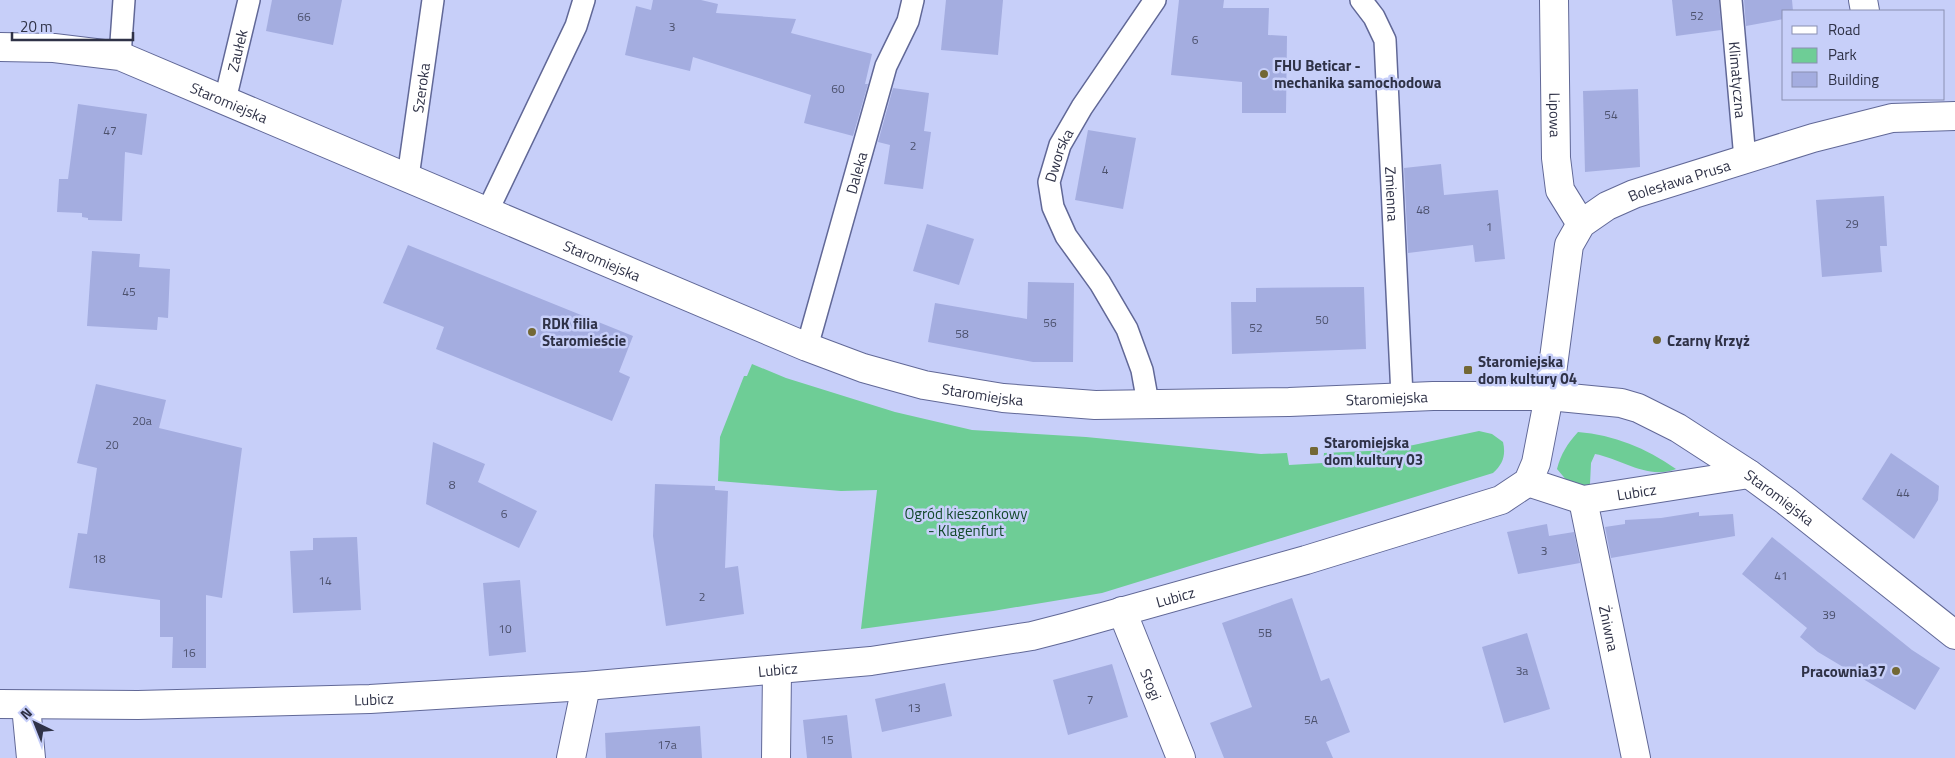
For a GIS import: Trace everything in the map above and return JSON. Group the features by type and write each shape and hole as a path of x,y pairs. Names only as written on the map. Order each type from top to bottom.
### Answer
{"street":[{"name":"Lipowa","path":"1554,0 1556,158 1560,190 1581,224"},
{"name":"Staromiejska","path":"0,47 54,48 120,56 488,210 807,347 863,368 924,385 1003,398 1095,405 1289,402 1402,396 1549,396 1621,403 1638,408 1678,428 1749,474 1786,501 1955,635"},
{"name":"Bolesława Prusa","path":"1549,396 1569,245 1581,224 1607,206 1634,194 1813,138 1889,108 1955,116"},
{"path":"1528,482 1536,464 1549,396"},
{"name":"Lubicz","path":"13,705 370,699 586,686 871,661 1032,636 1306,560 1501,500 1528,482 1584,500 1749,474"},
{"name":"Żniwna","path":"1584,500 1636,758"},
{"name":"Stogi","path":"1122,611 1181,758"},
{"path":"776,758 777,670"},
{"path":"571,758 586,686"},
{"path":"13,705 31,758"}],"lane":[{"path":"120,56 124,0"},
{"name":"Zaułek","path":"225,100 249,0"},
{"name":"Szeroka","path":"408,177 433,0"},
{"path":"488,210 576,26 584,0"},
{"name":"Daleka","path":"807,347 886,66 908,21 913,0"},
{"name":"Dworska","path":"1148,403 1142,370 1127,329 1100,283 1066,236 1053,207 1049,182 1060,145 1082,107 1155,0"},
{"name":"Zmienna","path":"1361,0 1374,17 1385,40 1402,396"},
{"name":"Klimatyczna","path":"1731,0 1745,159"}],"green space":[{"name":"Ogród kieszonkowy - Klagenfurt","path":"752,364 786,378 895,412 972,430 1086,437 1261,454 1287,453 1289,465 1323,463 1324,453 1390,450 1479,431 1492,434 1503,442 1504,455 1501,463 1493,473 1102,593 993,611 861,629 877,490 841,491 718,481 720,437 744,376 747,376"},
{"path":"1578,432 1617,439 1653,455 1676,469 1655,472 1635,468 1595,454 1591,463 1590,484 1587,486 1568,482 1557,469 1565,449"}],"building":[{"path":"272,0 342,0 333,45 266,31"},
{"path":"653,0 701,0 718,4 716,13 796,19 791,33 872,54 865,84 868,84 853,136 804,123 811,95 693,57 690,71 625,55 636,6 651,10"},
{"path":"946,0 1003,0 998,55 941,50"},
{"path":"1179,0 1224,0 1223,8 1269,8 1268,35 1287,36 1286,113 1242,113 1242,82 1171,75"},
{"path":"1672,0 1719,0 1721,30 1676,36"},
{"path":"1744,0 1792,0 1793,10 1782,10 1782,19 1746,26"},
{"path":"893,88 929,93 924,131 931,132 923,189 884,184 890,145 878,142"},
{"path":"1638,89 1640,167 1585,172 1583,91"},
{"path":"78,104 147,114 142,155 125,152 122,221 88,220 88,218 82,217 82,213 57,212 59,179 68,179"},
{"path":"1088,130 1136,138 1123,209 1075,200"},
{"path":"1441,164 1444,195 1498,190 1505,259 1475,262 1473,245 1408,253 1404,168"},
{"path":"1884,196 1887,246 1880,246 1882,272 1822,277 1816,200"},
{"path":"927,224 974,239 959,285 913,271"},
{"name":"RDK filia Staromieście","path":"408,245 633,336 619,372 630,377 612,421 436,349 444,327 383,303"},
{"path":"92,251 140,254 139,267 170,269 168,318 158,317 157,330 87,326"},
{"path":"1028,282 1074,283 1073,362 1033,362 928,342 935,303 1027,319"},
{"path":"1364,287 1366,349 1232,354 1231,302 1256,302 1256,288"},
{"path":"96,384 166,400 159,428 242,448 222,598 206,595 206,668 172,668 173,637 160,637 160,600 69,588 78,533 87,534 97,468 77,463"},
{"path":"433,442 485,464 478,482 537,511 519,548 426,504"},
{"path":"1891,453 1939,486 1938,500 1914,539 1862,499"},
{"path":"655,484 715,486 715,490 728,491 725,568 738,566 744,614 666,626 653,536"},
{"path":"1699,512 1699,516 1733,514 1735,536 1611,558 1605,527 1625,524 1625,520 1661,518"},
{"path":"1547,524 1549,536 1574,532 1580,563 1518,574 1507,532"},
{"path":"357,537 361,610 293,613 290,551 313,550 313,538"},
{"path":"1772,537 1912,650 1940,668 1915,710 1818,652 1800,637 1807,628 1742,574"},
{"path":"520,580 526,652 489,656 483,583"},
{"path":"1292,598 1321,681 1329,678 1350,732 1326,742 1333,758 1224,758 1210,723 1252,707 1222,623"},
{"path":"1527,633 1550,709 1504,723 1482,647"},
{"path":"1112,664 1128,717 1068,735 1053,680"},
{"path":"945,683 952,716 882,732 875,699"},
{"path":"847,715 852,758 807,758 803,720"},
{"path":"700,726 702,758 606,758 605,733"}],"place":[{"name":"FHU Beticar - mechanika samochodowa","path":"1264,74"},
{"name":"RDK filia Staromieście","path":"532,332"},
{"name":"Czarny Krzyż","path":"1657,340"},
{"name":"Staromiejska dom kultury 04","path":"1468,370"},
{"name":"Staromiejska dom kultury 03","path":"1314,451"},
{"name":"Pracownia37","path":"1896,671"}]}
